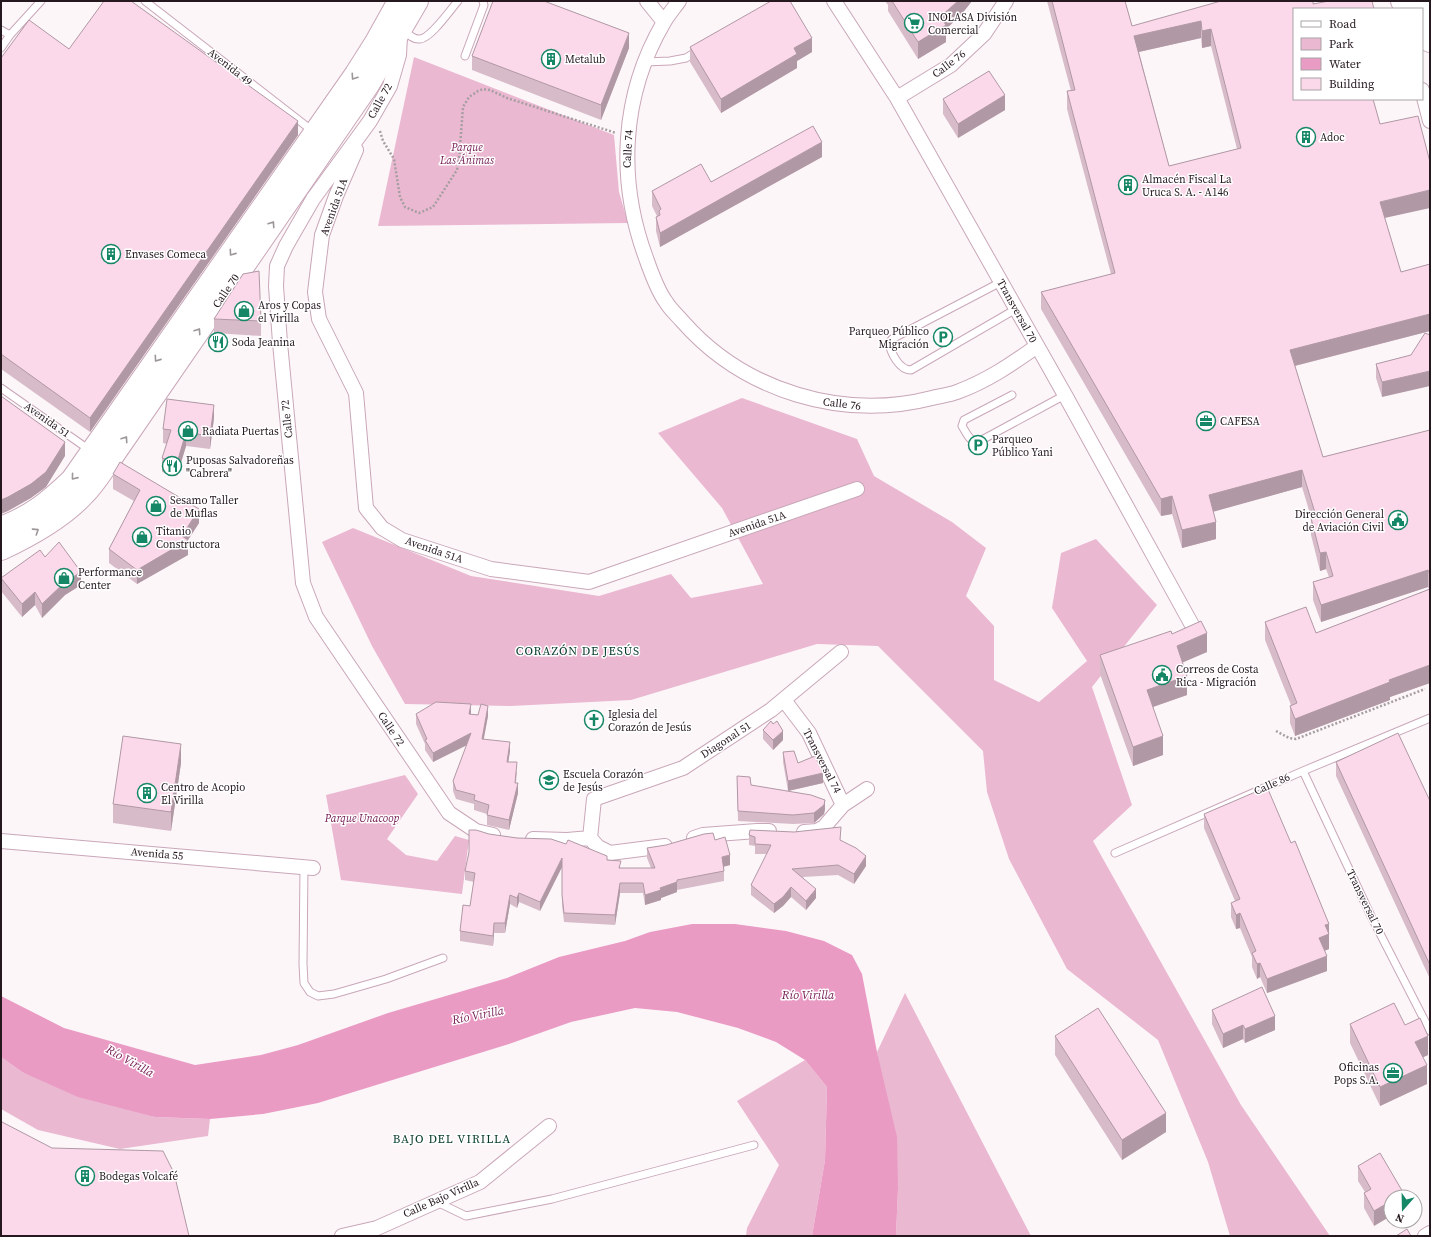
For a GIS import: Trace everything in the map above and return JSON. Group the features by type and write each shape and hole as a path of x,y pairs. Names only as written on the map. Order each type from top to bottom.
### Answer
{"main road":[{"name":"Calle 70","path":"1,548 30,535 64,512 84,494 94,482 368,85 397,27 399,1"},
{"name":"Calle 70","path":"1,528 20,521 51,501 72,480 356,74 418,1"},
{"path":"1423,13 1430,41"},
{"path":"1423,42 1430,56"}],"street":[{"path":"647,1 664,22"},
{"name":"Calle 74","path":"665,302 638,238 630,205 627,171 628,136 633,99 644,62 664,22 679,1"},
{"name":"Transversal 70","path":"834,1 898,98 1192,625"},
{"name":"Calle 76","path":"898,98 951,65 984,34 1006,1"},
{"name":"Calle 72","path":"397,27 399,55 390,86 370,121 313,199 286,246 277,266 276,286 280,344 303,582 316,617 449,813 476,831 508,839"},
{"path":"1423,94 1430,121"},
{"name":"Avenida 51A","path":"370,121 336,196 322,235 314,292 319,319 356,393 366,508 382,528 402,540 491,569 588,582 857,489"},
{"name":"Calle 76","path":"665,302 696,336 733,365 774,387 818,401 865,407 912,404 957,392 999,373 1037,346"},
{"name":"Diagonal 51","path":"590,838 594,799 684,768 771,710 841,652"},
{"name":"Transversal 74","path":"784,700 809,733 843,805"},
{"path":"523,839 567,840 590,838 598,847 610,854 664,846 703,836 757,831 817,831 824,827 843,805 867,789"},
{"name":"Avenida 55","path":"1,841 308,867"},
{"name":"Calle Bajo Virilla","path":"342,1236 377,1228 480,1182 548,1126"},
{"path":"1425,1236 1430,1233"}],"lane":[{"path":"1,48 10,34 41,1"},
{"name":"Avenida 49","path":"145,1 315,133"},
{"path":"397,27 414,38 420,39 428,36 458,1"},
{"path":"465,56 484,5 483,1"},
{"path":"1,30 10,34"},
{"path":"644,62 670,61 686,58 704,48"},
{"path":"1001,282 892,339 889,343 895,357 902,368 911,370 1016,309"},
{"name":"Avenida 51","path":"1,388 92,452"},
{"path":"1012,394 964,420 962,426 972,441 975,443 978,442 1065,395"},
{"name":"Calle 86","path":"1115,853 1303,771 1430,718"},
{"name":"Transversal 70","path":"1303,771 1371,916 1430,1031"},
{"path":"308,867 303,964 304,983 310,992 318,996 334,994 386,979 442,958"},
{"path":"436,1201 466,1216 552,1199 754,1146"}],"path":[{"path":"370,121 378,127 383,141 394,159 400,197 405,207 419,213 433,207 456,170 459,160 462,107 468,98 483,89 628,136"},
{"path":"1276,731 1289,738 1296,739 1425,689"}],"green space":[{"name":"Parque Las Ánimas","path":"414,57 614,135 619,192 628,223 378,226"},
{"path":"742,398 857,439 874,476 952,522 986,548 966,596 994,626 994,680 1039,702 1087,661 1052,608 1061,553 1096,539 1157,605 1092,687 1132,805 1093,841 1241,1105 1330,1236 1230,1236 1208,1162 1158,1040 1067,969 1009,859 987,792 983,751 878,646 817,644 631,700 511,706 405,704 372,646 322,542 353,528 471,576 599,596 671,574 691,598 763,584 722,508 658,433"},
{"name":"Parque Unacoop","path":"405,775 418,794 387,839 406,855 437,861 455,836 469,840 462,894 341,880 326,795"},
{"path":"905,993 1031,1236 896,1236 898,1189 877,1052"},
{"path":"1,1057 22,1072 155,1117 210,1119 208,1136 120,1149 38,1130 1,1109"},
{"path":"805,1060 827,1087 825,1160 812,1236 746,1236 747,1228 779,1165 737,1101"}],"water":[{"name":"Río Virilla","path":"692,924 735,924 786,931 824,941 852,955 862,974 877,1052 897,1137 898,1189 896,1236 812,1236 825,1160 827,1087 805,1060 776,1042 738,1028 677,1012 635,1008 571,1022 509,1044 318,1103 263,1114 210,1119 155,1117 78,1097 22,1072 1,1057 1,996 64,1028 195,1065 261,1055 298,1045 388,1013 507,978 559,957 625,941 650,932"}],"building":[{"name":"Envases Comeca","path":"104,1 131,1 298,121 90,418 1,354 1,58 29,20 69,49"},
{"name":"Metalub","path":"493,1 544,1 629,33 601,105 472,56"},
{"path":"771,1 790,1 812,38 794,48 797,54 721,99 690,47"},
{"path":"892,1 958,1 940,17 946,25 918,42"},
{"path":"1052,1 1125,1 1132,26 1221,1 1313,1 1313,4 1329,1 1372,1 1374,8 1293,8 1293,100 1373,100 1380,124 1418,116 1430,162 1430,190 1380,202 1401,272 1430,264 1430,314 1290,350 1323,457 1430,430 1430,574 1428,570 1321,605 1313,582 1333,576 1326,552 1320,553 1311,518 1316,516 1302,470 1209,495 1216,522 1182,530 1172,496 1161,499 1041,292 1115,273 1067,91 1075,90","holes":["1201,21 1202,31 1211,29 1241,148 1169,166 1134,36"]},
{"path":"989,71 1005,95 958,124 943,99"},
{"path":"813,126 822,142 660,233 656,217 660,215 659,211 661,209 652,191 701,164 711,182"},
{"path":"259,271 261,321 214,319 243,274"},
{"path":"1425,333 1430,335 1430,371 1382,382 1376,364 1411,355"},
{"path":"1,396 65,442 46,472 31,484 1,500"},
{"path":"167,399 214,405 210,436 186,432 177,463 162,458 171,430 163,429"},
{"path":"120,462 199,509 182,536 188,540 137,570 109,549 140,490 113,474"},
{"path":"59,542 81,572 65,582 42,604 35,592 22,604 1,578 40,550 45,557"},
{"path":"1430,589 1430,665 1389,680 1390,682 1295,719 1290,706 1297,703 1265,622 1306,607 1316,633"},
{"path":"1201,621 1207,633 1177,646 1187,676 1147,690 1163,736 1133,747 1100,655 1171,631 1172,634"},
{"path":"436,702 471,704 469,714 478,715 481,704 488,706 482,739 510,742 507,762 517,762 515,783 518,783 509,820 487,815 489,805 474,800 475,795 456,790 453,781 471,733 433,753 425,740 427,739 416,714"},
{"path":"771,721 773,724 777,721 783,731 773,740 763,730"},
{"path":"1398,733 1430,801 1430,965 1336,762"},
{"name":"Centro de Acopio El Virilla","path":"123,736 181,744 171,812 113,804"},
{"path":"794,751 798,763 815,756 823,773 788,781 783,752"},
{"path":"737,776 750,777 751,785 811,795 825,800 824,805 814,813 793,815 738,811"},
{"path":"1267,787 1291,843 1295,841 1329,924 1325,925 1329,934 1319,938 1327,956 1267,979 1260,963 1257,964 1252,953 1256,951 1240,913 1236,915 1231,903 1240,899 1204,814"},
{"path":"841,827 840,840 856,848 866,856 854,874 838,865 792,869 816,889 806,901 791,887 783,897 774,904 751,885 771,845 755,844 755,837 749,835 750,830 794,832"},
{"path":"469,830 517,838 551,839 566,844 568,840 607,856 607,860 621,861 619,868 655,868 647,848 666,845 704,834 713,833 715,840 725,837 730,855 722,857 724,871 677,880 677,882 660,888 661,890 645,895 643,883 620,883 615,915 564,913 562,895 562,858 540,902 519,893 517,898 510,895 505,923 494,923 493,936 460,931 463,905 470,906 475,873 465,871 469,852"},
{"path":"1262,987 1275,1016 1245,1029 1243,1025 1223,1034 1212,1010"},
{"name":"Oficinas Pops S.A.","path":"1394,1003 1405,1025 1420,1018 1428,1036 1415,1042 1427,1065 1380,1087 1350,1024"},
{"path":"1098,1008 1166,1113 1122,1140 1055,1036"},
{"name":"Bodegas Volcafé","path":"1,1122 52,1148 163,1151 174,1173 189,1236 1,1236"},
{"path":"1380,1153 1401,1189 1383,1189 1383,1206 1374,1211 1364,1193 1371,1189 1358,1166"},
{"path":"1407,1229 1411,1236 1396,1236"}],"place":[{"name":"INOLASA División Comercial","path":"914,23"},
{"name":"Metalub","path":"551,59"},
{"name":"Adoc","path":"1306,137"},
{"name":"Almacén Fiscal La Uruca S. A. - A146","path":"1128,185"},
{"name":"Envases Comeca","path":"111,254"},
{"name":"Aros y Copas el Virilla","path":"244,311"},
{"name":"Parqueo Público Migración","path":"943,337"},
{"name":"Soda Jeanina","path":"218,342"},
{"name":"CAFESA","path":"1206,421"},
{"name":"Radiata Puertas","path":"188,431"},
{"name":"Parqueo Público Yani","path":"978,445"},
{"name":"Puposas Salvadoreñas \"Cabrera\"","path":"172,466"},
{"name":"Sesamo Taller de Muflas","path":"156,506"},
{"name":"Dirección General de Aviación Civil","path":"1398,520"},
{"name":"Titanio Constructora","path":"142,537"},
{"name":"Performance Center","path":"64,578"},
{"name":"Correos de Costa Rica - Migración","path":"1162,675"},
{"name":"Iglesia del Corazón de Jesús","path":"594,720"},
{"name":"Escuela Corazón de Jesús","path":"549,780"},
{"name":"Centro de Acopio El Virilla","path":"147,793"},
{"name":"Oficinas Pops S.A.","path":"1393,1073"},
{"name":"Bodegas Volcafé","path":"85,1176"}],"district":[{"name":"CORAZÓN DE JESÚS","path":"578,651"},
{"name":"BAJO DEL VIRILLA","path":"452,1139"}]}
